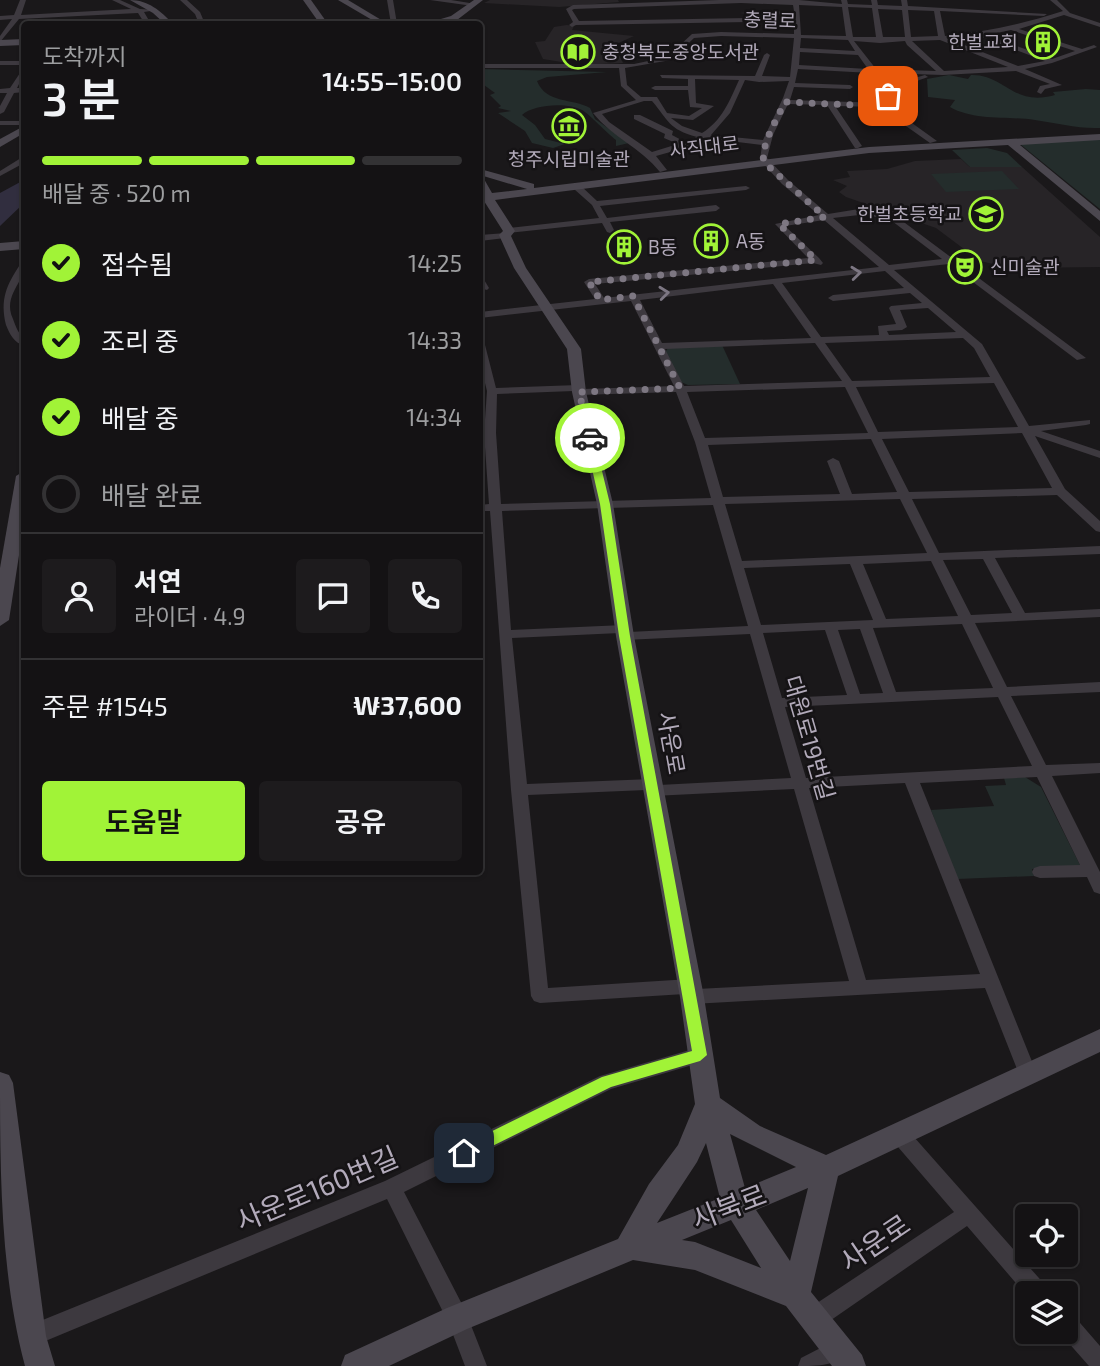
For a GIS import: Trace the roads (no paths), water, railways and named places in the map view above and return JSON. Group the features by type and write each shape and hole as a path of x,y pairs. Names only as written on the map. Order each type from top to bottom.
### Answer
{"street":[{"path":"0,42 17,17 23,0"},
{"path":"116,0 140,11 146,21"},
{"path":"134,0 154,10 167,21 172,10"},
{"path":"183,0 198,13 201,21"},
{"path":"307,0 322,21"},
{"path":"342,0 379,21"},
{"path":"390,0 394,21"},
{"path":"433,0 476,2"},
{"path":"958,0 960,10"},
{"path":"988,0 990,11"},
{"path":"1052,0 1066,13 1100,25"},
{"path":"741,1 742,13 748,20 773,36"},
{"path":"1015,1 1018,13"},
{"path":"441,21 454,18 476,2"},
{"path":"748,20 574,24 569,9 573,6 623,2 904,3 960,10 1050,15"},
{"path":"796,2 797,50 792,82 765,143 765,161 886,270 978,346 1060,491 1100,528"},
{"path":"845,3 850,39 889,92"},
{"path":"875,3 880,41"},
{"path":"904,3 908,41 943,73"},
{"path":"1044,4 1050,15"},
{"path":"936,8 942,39 1059,85 1042,87 1041,92"},
{"path":"0,18 57,12 154,10"},
{"path":"960,10 965,12 975,34 1052,61"},
{"path":"52,21 57,12"},
{"path":"97,21 101,13"},
{"path":"742,13 797,13"},
{"name":"충렬로","path":"692,36 773,36 880,41 942,39 1066,13"},
{"path":"483,66 622,67 669,60 707,22"},
{"path":"1009,27 1082,51"},
{"path":"0,42 21,42"},
{"path":"794,67 943,73 1017,69 1094,47"},
{"path":"797,50 860,53"},
{"path":"759,80 758,75 767,55"},
{"path":"0,63 21,63"},
{"path":"622,67 624,86 639,99 654,99 677,125 709,136 765,143"},
{"path":"881,106 889,92 902,83 943,73"},
{"path":"0,112 21,74"},
{"path":"662,76 850,87"},
{"path":"666,115 690,118 710,106 692,106 691,77"},
{"path":"651,155 709,136 730,109 743,80"},
{"path":"655,88 692,88"},
{"path":"0,92 21,90"},
{"path":"639,99 641,102 637,104 603,109 597,113 606,124 651,155 663,170"},
{"path":"785,102 881,106 933,141"},
{"path":"830,104 858,146"},
{"path":"637,117 655,124 670,133 667,136 670,139 685,145"},
{"path":"0,123 21,123"},
{"path":"0,144 21,125"},
{"name":"사직대로","path":"483,192 577,187 858,146 1100,134"},
{"name":"사직대로","path":"530,189 663,170 869,150 1100,134"},
{"path":"1010,142 1100,217"},
{"path":"979,143 1028,159"},
{"path":"0,174 21,162"},
{"path":"483,173 530,189 483,235"},
{"path":"577,187 595,204 610,230"},
{"path":"595,204 746,188"},
{"name":"사운로","path":"483,194 520,268 574,349 578,390 605,504 624,633 691,992 708,1104 736,1204 796,1296 845,1358"},
{"path":"497,223 602,220 716,208"},
{"path":"830,276 779,224 859,212 879,212 890,216 1082,358"},
{"path":"0,241 21,238"},
{"path":"0,247 21,244"},
{"path":"600,300 589,282 816,260"},
{"path":"483,315 951,261"},
{"path":"21,270 11,286 4,309 15,335 21,340"},
{"path":"816,278 841,307"},
{"path":"776,282 849,384 1100,888"},
{"path":"833,298 911,290"},
{"name":"대원로19번길","path":"633,296 680,388 720,500 735,565 797,783 859,987"},
{"path":"884,338 881,328 902,327 894,308 931,305"},
{"path":"657,346 965,335"},
{"path":"483,356 492,391 490,433 498,507 505,634 540,996 990,981"},
{"path":"492,391 997,380"},
{"path":"701,442 1026,430 1086,422"},
{"path":"1026,430 1100,455"},
{"path":"833,461 847,497"},
{"path":"483,508 1060,491"},
{"path":"0,620 21,526"},
{"path":"735,565 1100,550"},
{"path":"987,555 1020,616"},
{"path":"855,560 880,622"},
{"path":"505,634 624,633 1100,613"},
{"path":"865,623 891,697"},
{"path":"830,625 855,699"},
{"path":"776,703 1100,687"},
{"path":"519,790 797,783 1100,768"},
{"path":"910,777 1028,1074"},
{"path":"1040,872 1091,871"},
{"name":"사북로","path":"356,1366 457,1318 826,1168 1100,1040"},
{"name":"사운로160번길","path":"31,1336 392,1188 607,1082 700,1055"},
{"path":"0,1083 31,1336 40,1366"},
{"path":"708,1104 751,1134 826,1168 796,1296 695,1256 629,1246 659,1193 688,1153 708,1104"},
{"path":"899,1134 1028,1281"},
{"path":"392,1188 457,1318 476,1366"},
{"name":"사운로","path":"813,1319 968,1214"},
{"path":"1078,1337 1100,1362"},
{"path":"809,1366 845,1358"}],"place":[{"name":"한벌교회","path":"1043,42"},
{"name":"충청북도중앙도서관","path":"578,52"},
{"name":"청주시립미술관","path":"569,126"},
{"name":"한벌초등학교","path":"986,214"},
{"name":"A동","path":"711,241"},
{"name":"B동","path":"624,247"},
{"name":"신미술관","path":"965,267"}]}
